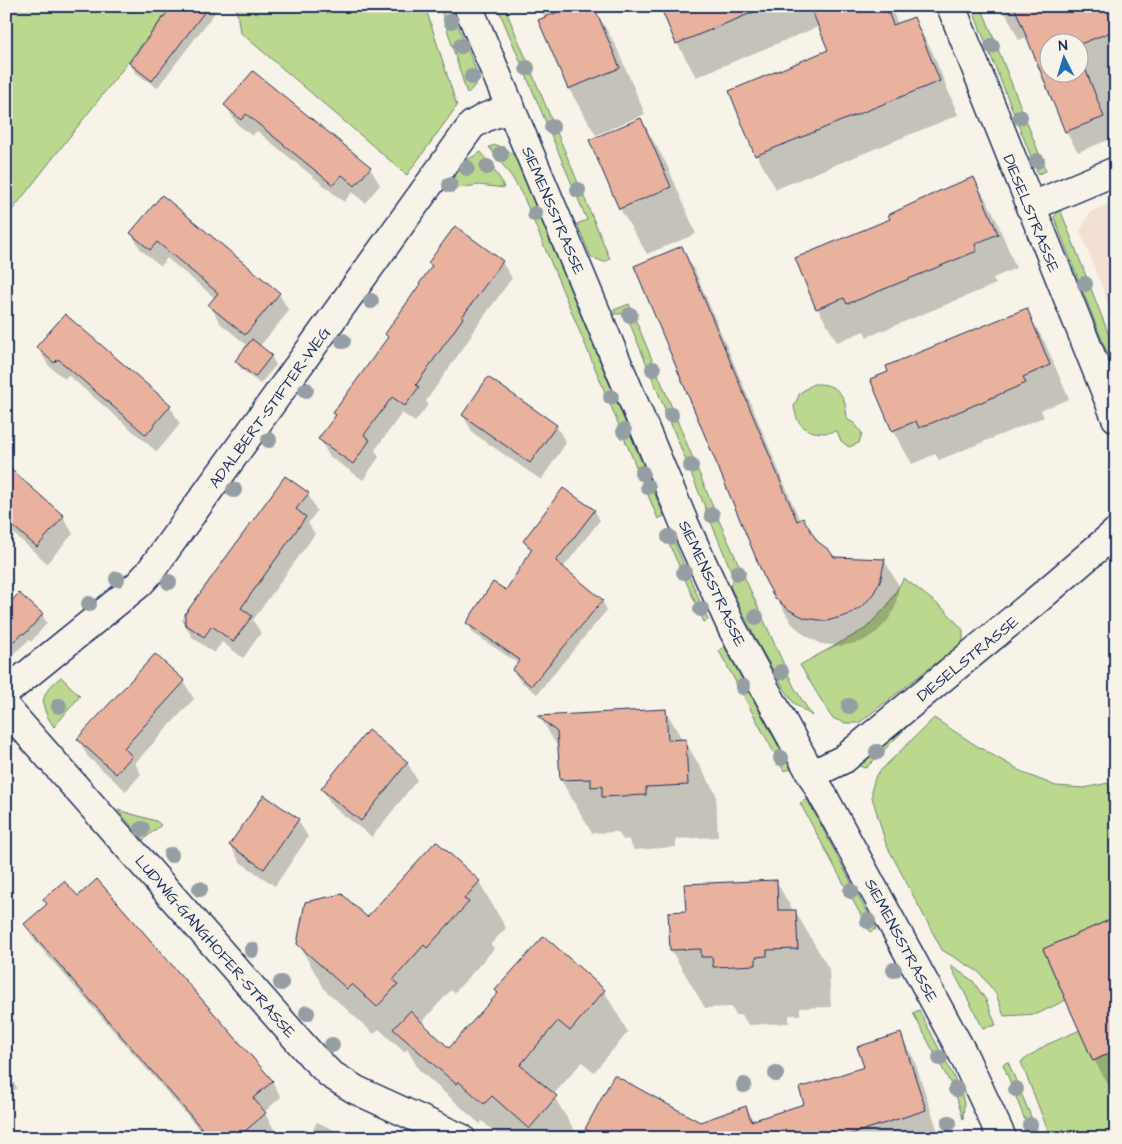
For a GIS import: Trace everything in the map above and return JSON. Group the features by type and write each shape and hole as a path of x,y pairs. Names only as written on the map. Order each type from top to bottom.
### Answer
{"street":[{"name":"SIEMENSSTRASSE","path":"468,6 689,533 732,628 813,774 962,1052 1002,1138"},
{"name":"DIESELSTRASSE","path":"951,6 1116,418"},
{"name":"ADALBERT-STIFTER-WEG","path":"6,692 140,584 472,125 486,117 511,108"},
{"path":"1030,207 1116,171"},
{"name":"DIESELSTRASSE","path":"813,774 844,758 1037,600 1116,532"},
{"name":"LUDWIG-GANGHOFER-STRASSE","path":"6,708 312,1056 330,1074 356,1090 460,1138"}],"shaded area":[{"path":"1116,201 1116,323 1080,231 1090,212"}],"green space":[{"path":"6,6 172,6 6,218"},
{"path":"236,6 425,6 457,106 407,175 240,32"},
{"path":"440,6 450,6 480,80 467,94"},
{"path":"497,6 504,6 610,259 604,262 591,257 577,224 587,220"},
{"path":"971,6 981,6 1046,171 1038,174"},
{"path":"496,145 505,148 515,156 664,516 658,519 524,198 512,177 489,147"},
{"path":"481,152 501,180 504,188 479,185 444,190 467,160"},
{"path":"1060,209 1116,353 1116,376 1054,217"},
{"path":"629,304 716,514 794,687 812,716 794,703 785,690 758,644 730,586 734,578 626,314 615,314 614,310"},
{"path":"813,384 829,386 839,392 845,403 847,419 855,424 862,433 859,443 849,447 841,441 837,431 827,433 816,432 807,429 799,422 794,406 800,393"},
{"path":"669,530 708,620 704,622 664,532"},
{"path":"904,578 946,611 963,630 963,642 859,723 845,723 832,718 800,665 865,629 887,606"},
{"path":"724,646 791,769 784,771 719,651"},
{"path":"61,677 80,696 54,727 45,712 44,700 45,694"},
{"path":"915,716 917,717 867,767 864,768 858,765 864,756"},
{"path":"934,718 977,746 1026,774 1056,786 1084,788 1108,783 1116,802 1116,917 1043,949 1066,1000 1037,1014 1004,1016 996,994 979,972 942,950 886,844 872,797 872,788 876,775"},
{"path":"807,799 876,929 870,932 800,803"},
{"path":"118,810 156,821 161,825 143,840"},
{"path":"950,965 973,981 986,1000 996,1025 983,1028"},
{"path":"919,1010 961,1091 964,1104 963,1119 955,1092 913,1013"},
{"path":"1080,1030 1093,1061 1116,1051 1116,1138 1051,1138 1021,1062 1046,1045"},
{"path":"1008,1062 1040,1138 1032,1138 1003,1064"}],"building":[{"path":"172,6 209,6 152,81 129,63"},
{"path":"572,6 594,6 620,68 568,89 538,20"},
{"path":"660,6 766,6 766,7 676,44"},
{"path":"810,6 886,6 893,25 914,17 940,81 755,156 729,91 828,50"},
{"path":"1014,6 1116,6 1116,30 1090,40 1090,32 1040,32 1040,70"},
{"path":"253,71 371,167 355,186 342,175 333,185 246,114 241,120 224,105"},
{"path":"1090,81 1104,117 1065,132 1045,82"},
{"path":"641,118 671,187 619,209 589,140"},
{"path":"974,177 998,234 975,244 977,251 847,304 844,298 816,309 795,258 890,219 888,215"},
{"path":"162,195 280,293 245,335 208,305 218,293 157,242 150,250 130,233"},
{"path":"455,226 503,261 416,385 419,387 405,406 392,397 364,435 370,440 353,464 318,439 336,415 333,413 388,337 385,334 432,266 428,263"},
{"path":"682,246 797,521 803,518 817,541 829,550 834,557 885,559 880,582 873,594 863,606 848,615 827,621 805,618 789,610 775,598 766,582 634,266"},
{"path":"1027,308 1050,365 1023,377 1026,383 944,418 919,428 916,421 892,431 870,379 888,372 886,366"},
{"path":"65,314 171,405 146,435 58,359 54,363 36,347"},
{"path":"252,339 272,355 255,377 235,361"},
{"path":"488,377 557,425 530,463 462,415"},
{"path":"6,465 64,516 37,547 6,520"},
{"path":"285,476 309,493 296,509 306,517 241,608 252,616 233,642 212,626 204,637 185,624 185,614"},
{"path":"563,488 595,510 556,561 603,600 531,686 512,670 520,660 466,623 493,582 506,590 532,549 523,541"},
{"path":"19,593 43,614 25,634 23,633 6,648 6,607"},
{"path":"155,654 185,681 124,748 132,756 116,774 77,739"},
{"path":"666,709 668,740 686,739 688,785 646,787 646,795 602,797 602,786 591,787 591,779 560,780 557,732 538,716"},
{"path":"368,730 408,762 361,821 321,789"},
{"path":"264,795 299,819 264,869 229,845"},
{"path":"436,841 480,881 464,899 469,902 427,948 424,945 393,980 398,984 377,1007 352,984 347,989 297,944 305,902 342,894 367,917"},
{"path":"97,879 273,1081 253,1098 266,1113 237,1138 210,1138 24,924 47,904 43,899 64,881 78,896"},
{"path":"777,880 778,910 796,910 798,949 767,950 767,956 756,957 756,965 713,967 712,957 701,957 701,949 670,950 668,912 686,911 684,884"},
{"path":"1116,917 1116,1050 1093,1061 1043,949"},
{"path":"544,936 605,990 570,1031 558,1021 520,1065 557,1096 529,1129 492,1096 484,1104 458,1081 456,1084 393,1029 410,1011 449,1048 498,993 495,990"},
{"path":"901,1033 926,1110 839,1138 602,1138 585,1129 614,1075 700,1122 746,1106 751,1121 804,1104 799,1088 864,1067 857,1047"}]}
